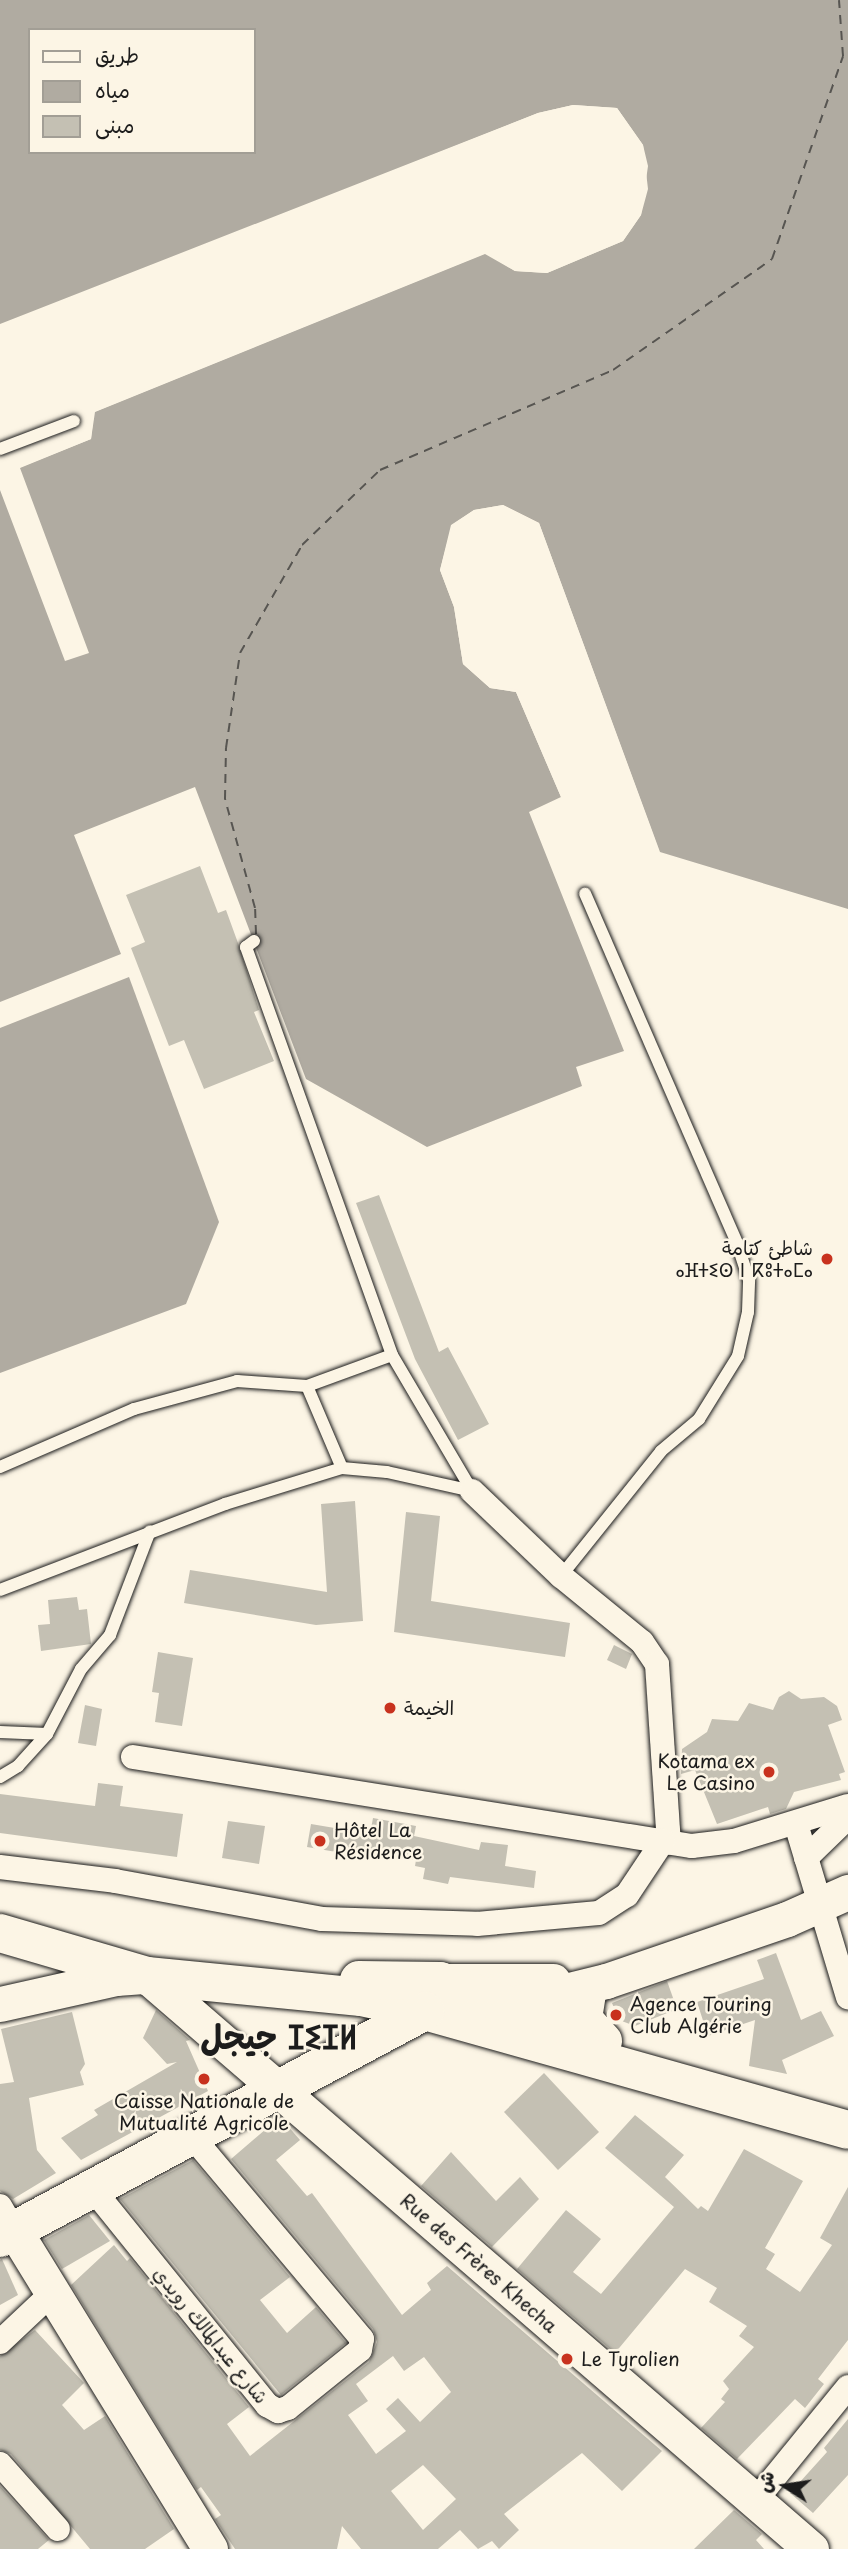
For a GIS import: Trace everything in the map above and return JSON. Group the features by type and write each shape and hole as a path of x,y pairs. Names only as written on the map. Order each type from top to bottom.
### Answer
{"main road":[{"path":"421,2010 508,2005 606,1980 787,1919 834,1897"},
{"path":"0,1933 146,1964"},
{"path":"0,1933 95,1965 146,1964 358,1980 421,2010 848,2130"},
{"path":"11,2001 116,1978 146,1964"},
{"name":"Rue des Frères Khecha","path":"146,1964 277,2088 811,2549"},
{"path":"11,2001 95,1965"},
{"path":"210,2549 53,2292 5,2225 92,2188 421,2010 606,1980"},
{"path":"604,2040 587,2025 583,2009 587,1994 606,1980"},
{"path":"508,2005 604,2040 848,2106"}],"street":[{"path":"0,1867 116,1881 322,1919 477,1924 599,1913 627,1895 666,1842 657,1664 642,1642 561,1576 472,1491"},
{"path":"133,1756 666,1842 713,1846 796,1824 848,1806"},
{"path":"806,1858 848,1817"},
{"path":"796,1824 806,1858 834,1897 848,1997"},
{"name":"شارع عبدالمالك رويدي","path":"92,2188 267,2405 278,2411 288,2409 360,2350 362,2339 191,2135"},
{"path":"0,2342 53,2292"},
{"path":"755,2501 848,2387"},
{"path":"0,2464 58,2529"}],"lane":[{"path":"0,449 74,421"},
{"path":"561,1576 653,1460 699,1419 738,1356 748,1312 749,1280 737,1243 585,894"},
{"path":"254,941 246,947 392,1355 472,1491"},
{"path":"0,1467 134,1409 237,1381 307,1386 392,1355"},
{"path":"307,1386 342,1468"},
{"path":"0,1590 150,1531 342,1468 387,1472 472,1491"},
{"path":"0,1777 18,1766 47,1734 81,1669 110,1636 150,1531"},
{"path":"0,1732 47,1734"}],"water":[{"path":"0,0 848,0 848,909 660,852 539,523 503,505 474,510 451,525 440,570 454,607 463,664 490,688 516,692 561,797 529,812 624,1051 576,1067 582,1086 427,1147 306,1079 195,787 74,835 121,954 0,1002 0,490 65,661 89,653 20,468 91,439 94,412 486,253 515,271 547,273 623,241 641,215 648,166 643,145 617,108 573,105 538,113 0,324"},
{"path":"129,977 219,1222 186,1304 0,1373 0,1028"}],"pier":[{"path":"573,105 617,108 643,145 648,189 641,215 623,241 547,273 515,271 485,254 95,412 91,439 16,469 88,436 93,409 484,250 517,267 546,270 621,239 638,213 644,189 640,146 616,111 573,108 539,116 0,327 538,113"},
{"path":"503,505 539,523 661,856 536,526 502,509 475,514 455,527 444,570 458,606 466,662 492,685 519,690 564,795 561,797 516,692 490,688 463,664 454,607 440,570 452,525 474,510"}],"building":[{"path":"200,866 218,913 226,910 259,1010 254,1012 274,1061 204,1089 184,1040 169,1046 131,948 145,942 126,895"},
{"path":"379,1195 439,1352 448,1347 489,1424 458,1440 415,1359 356,1203"},
{"path":"355,1501 363,1621 316,1625 184,1603 190,1570 327,1592 321,1504"},
{"path":"406,1512 440,1516 431,1601 570,1623 565,1657 394,1632"},
{"path":"77,1597 79,1610 87,1609 91,1644 41,1651 38,1625 50,1624 48,1600"},
{"path":"614,1645 632,1654 626,1669 607,1660"},
{"path":"158,1652 193,1658 182,1726 155,1722 159,1693 152,1692"},
{"path":"789,1691 801,1699 824,1697 837,1706 842,1720 828,1725 845,1772 839,1774 841,1780 794,1792 786,1809 770,1814 768,1807 717,1824 695,1770 681,1774 682,1749 707,1732 712,1719 738,1721 749,1703 773,1710 779,1697"},
{"path":"85,1705 102,1709 96,1746 78,1743"},
{"path":"98,1783 123,1786 120,1806 183,1814 177,1857 0,1833 0,1794 95,1806"},
{"path":"373,1818 416,1826 414,1836 479,1850 481,1842 508,1845 505,1866 536,1871 534,1888 450,1877 448,1884 423,1879 425,1868 415,1866 416,1860 355,1849 354,1855 307,1847 311,1824 370,1834"},
{"path":"228,1821 265,1826 259,1864 222,1858"},
{"path":"776,1953 801,2020 821,2011 834,2036 782,2060 787,2074 749,2066 755,2020 708,2036 697,2002 764,1979 757,1960"},
{"path":"667,1981 677,2009 635,2026 619,2020 612,2003"},
{"path":"156,2010 190,2040 186,2041 208,2091 81,2160 61,2138 98,2115 94,2110 177,2062 167,2064 143,2038"},
{"path":"72,2012 85,2064 80,2072 84,2085 29,2098 37,2150 56,2173 13,2199 0,2191 0,2084 14,2082 1,2029"},
{"path":"544,2073 599,2132 558,2170 504,2112"},
{"path":"635,2115 684,2155 665,2177 698,2209 701,2206 708,2211 744,2149 803,2181 765,2248 775,2254 766,2269 800,2292 832,2245 820,2238 848,2187 848,2340 818,2379 824,2384 805,2408 795,2399 737,2459 701,2428 725,2402 721,2399 729,2389 723,2381 754,2347 739,2336 747,2326 709,2302 717,2288 685,2269 615,2353 517,2269 566,2210 601,2239 573,2272 601,2294 674,2207 605,2148"},
{"path":"280,2117 300,2140 276,2160 307,2196 312,2193 402,2315 431,2290 427,2283 447,2266 662,2451 622,2491 582,2453 504,2514 519,2530 499,2549 492,2541 478,2549 460,2530 438,2549 361,2549 342,2526 337,2549 235,2549 215,2519 221,2515 201,2487 197,2490 71,2285 114,2245 127,2261 130,2258 249,2407 227,2424 250,2456 369,2362 377,2342 373,2329 231,2159","holes":["393,2356 404,2371 424,2357 451,2392 420,2422 398,2398 386,2409 406,2431 376,2454 348,2415 368,2401 356,2384","423,2465 456,2499 423,2530 391,2491"]},
{"path":"451,2152 496,2201 520,2177 539,2199 492,2247 421,2186"},
{"path":"193,2160 290,2277 260,2300 287,2333 316,2307 346,2343 281,2395 120,2199"},
{"path":"89,2215 110,2241 62,2269 44,2240"},
{"path":"2,2259 18,2295 0,2305 0,2260"},
{"path":"35,2330 84,2383 62,2405 84,2430 105,2416 174,2529 145,2549 90,2549 11,2454 0,2450 0,2356"},
{"path":"848,2419 848,2475 813,2513 790,2493 827,2452 824,2448"},
{"path":"0,2486 49,2540 38,2549 0,2549"},
{"path":"734,2510 762,2534 756,2540 764,2549 694,2549"}],"ferry route":[{"path":"256,934 255,908 225,799 226,748 240,653 302,545 380,470 613,370 772,259 843,56 839,0"}],"place":[{"name":"شاطئ كتامة ⴰⴼⵜⵉⵙ ⵏ ⴽⵓⵜⴰⵎⴰ","path":"827,1259"},
{"name":"الخيمة","path":"390,1708"},
{"name":"Kotama ex Le Casino","path":"769,1772"},
{"name":"Hôtel La Résidence","path":"320,1841"},
{"name":"Agence Touring Club Algérie","path":"616,2015"},
{"name":"Caisse Nationale de Mutualité Agricole","path":"204,2079"},
{"name":"Le Tyrolien","path":"567,2359"}],"district":[{"name":"جيجل ⵊⵉⵊⵍ","path":"279,2036"}]}
